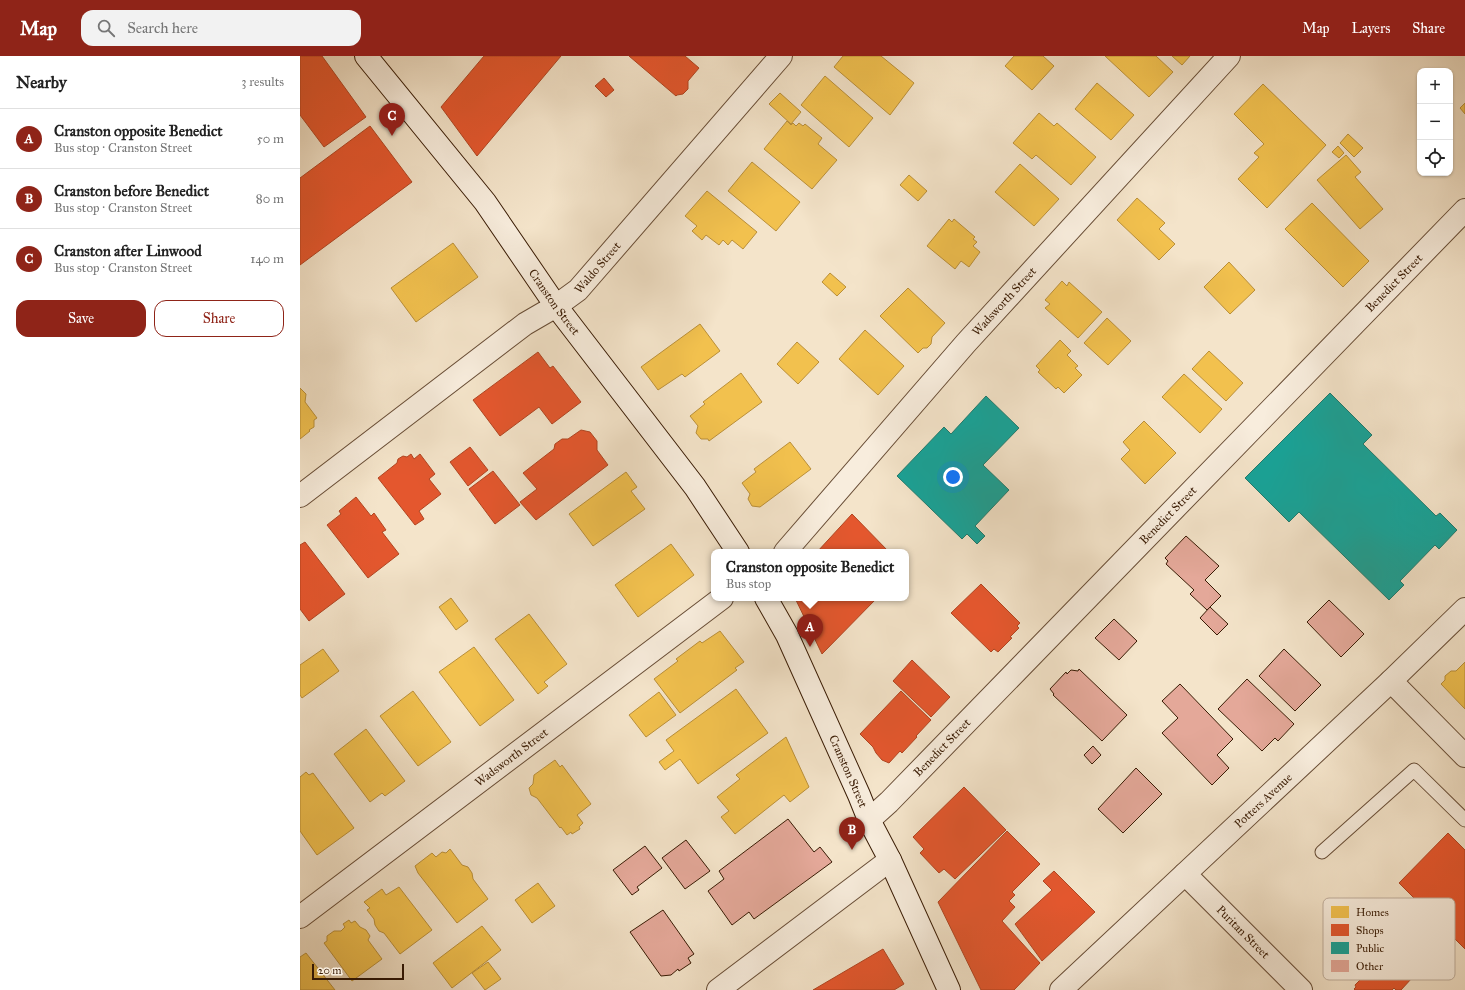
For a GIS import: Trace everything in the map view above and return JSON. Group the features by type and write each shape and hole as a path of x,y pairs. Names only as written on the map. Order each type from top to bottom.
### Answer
{"street":[{"name":"Cranston Street","path":"366,56 485,202 556,306 695,487 736,549"},
{"name":"Waldo Street","path":"300,496 525,324 556,306 578,290 781,56"},
{"name":"Wadsworth Street","path":"788,549 966,343 1229,56"},
{"name":"Benedict Street","path":"869,820 889,802 1465,210"},
{"name":"Wadsworth Street","path":"300,916 718,601"},
{"name":"Cranston Street","path":"768,601 787,635 869,820 890,860 949,990"},
{"name":"Potters Avenue","path":"1061,990 1391,681 1465,609"},
{"path":"1391,681 1465,756"},
{"path":"718,990 890,860"},
{"name":"Puritan Street","path":"1185,874 1301,990"}],"lane":[{"path":"1322,852 1414,770 1465,820"}],"building: Homes":[{"path":"843,56 881,56 914,83 890,115 834,67"},
{"path":"1014,56 1043,56 1054,66 1032,90 1005,66"},
{"path":"1105,56 1156,56 1173,72 1149,97"},
{"path":"1172,56 1190,56 1182,65"},
{"path":"825,76 873,118 849,147 801,105"},
{"path":"1097,83 1134,115 1111,140 1075,109"},
{"path":"1263,84 1326,145 1267,208 1238,179 1259,157 1254,153 1264,144 1234,114"},
{"path":"780,93 801,112 791,124 769,104"},
{"path":"1465,103 1465,114 1460,108"},
{"path":"1039,113 1054,126 1057,123 1096,157 1071,185 1036,155 1032,159 1013,143"},
{"path":"787,121 791,125 793,123 796,126 799,123 803,126 805,124 822,138 818,144 837,160 812,189 764,149"},
{"path":"1348,134 1363,148 1354,157 1340,143"},
{"path":"1338,146 1344,153 1339,158 1332,152"},
{"path":"1346,155 1361,172 1355,177 1383,209 1360,229 1317,180"},
{"path":"752,162 800,202 776,231 728,191"},
{"path":"1020,164 1059,199 1034,226 995,192"},
{"path":"909,175 927,191 918,201 900,185"},
{"path":"707,191 757,232 743,249 732,240 728,245 723,240 719,245 706,235 702,240 692,231 697,226 685,216"},
{"path":"1137,198 1165,223 1159,229 1175,244 1159,260 1117,220"},
{"path":"1312,203 1369,261 1343,287 1285,229"},
{"path":"949,219 952,222 954,219 975,237 973,239 977,242 973,246 980,252 969,267 961,261 955,269 927,246"},
{"path":"453,243 478,277 416,322 391,288"},
{"path":"1229,262 1255,290 1230,314 1204,287"},
{"path":"830,273 846,287 837,296 822,282"},
{"path":"1062,281 1067,286 1069,282 1102,312 1078,338 1045,308 1050,304 1045,300"},
{"path":"908,288 945,323 932,337 931,344 927,348 923,348 918,353 880,316"},
{"path":"1107,318 1131,341 1108,365 1084,343"},
{"path":"700,324 720,351 685,377 682,374 658,390 641,367"},
{"path":"865,330 904,366 878,395 839,359"},
{"path":"1060,340 1071,351 1067,355 1078,366 1075,368 1082,375 1064,393 1058,387 1056,389 1038,372 1040,370 1036,366"},
{"path":"797,342 819,362 798,384 777,364"},
{"path":"1209,351 1243,383 1226,401 1192,369"},
{"path":"741,373 762,402 709,441 708,439 701,439 696,433 698,426 690,416 705,404 703,402"},
{"path":"1184,374 1222,409 1200,433 1162,397"},
{"path":"300,388 306,394 305,402 317,418 314,420 314,427 300,439"},
{"path":"1144,421 1176,453 1145,484 1121,459 1130,450 1123,442"},
{"path":"790,442 811,469 760,507 752,506 748,499 750,494 742,483 756,472 754,469"},
{"path":"626,472 637,487 631,491 645,509 593,546 569,514"},
{"path":"671,544 694,575 638,617 615,585"},
{"path":"451,598 468,621 456,630 439,607"},
{"path":"529,614 567,664 544,682 548,686 538,694 495,639"},
{"path":"720,631 744,662 735,668 737,670 680,713 654,679 678,661 676,659 700,641 702,643"},
{"path":"474,647 514,700 480,726 439,672"},
{"path":"323,649 339,671 302,698 300,695 300,665"},
{"path":"1465,662 1465,709 1441,684 1445,680 1445,676 1451,671 1456,671"},
{"path":"736,689 768,733 698,784 680,759 665,770 659,762 674,751 666,740"},
{"path":"413,691 451,742 418,766 380,716"},
{"path":"659,692 676,715 646,737 629,715"},
{"path":"366,729 405,781 385,796 382,793 370,802 334,754"},
{"path":"786,737 809,787 790,802 784,795 735,834 721,817 729,811 717,797 740,779 736,775"},
{"path":"555,760 560,767 562,765 591,804 577,815 583,823 579,827 580,829 567,835 537,798 531,795 529,788 533,784 534,775"},
{"path":"306,772 309,775 313,773 354,828 317,855 300,831 300,777"},
{"path":"450,849 462,865 468,867 472,873 473,879 488,899 457,923 418,873 415,866 432,853 436,857 442,852 446,853"},
{"path":"538,883 555,906 532,923 515,900"},
{"path":"399,887 432,930 400,954 384,933 379,931 375,925 374,919 367,910 370,908 364,902 382,889 386,895"},
{"path":"349,920 351,923 355,921 360,927 366,930 370,936 368,940 382,959 352,981 324,943 327,941 327,936 334,931 341,931 345,927 343,924"},
{"path":"482,926 501,950 452,988 433,963"},
{"path":"306,953 335,990 300,990 300,957"},
{"path":"488,962 501,979 485,990 472,973"}],"building: Shops":[{"path":"300,56 322,56 366,117 324,147 300,115"},
{"path":"484,56 561,56 477,156 441,107"},
{"path":"629,56 685,56 699,68 688,81 688,89 683,94 676,96"},
{"path":"604,78 614,90 606,97 595,86"},
{"path":"370,126 412,182 300,265 300,178"},
{"path":"538,352 550,368 553,366 581,402 552,424 539,407 500,436 473,400"},
{"path":"581,430 590,432 597,441 597,450 608,465 536,520 520,502 537,489 523,473 554,449 555,444 562,439 568,439"},
{"path":"470,447 488,470 468,486 450,462"},
{"path":"411,454 414,459 420,454 435,474 429,479 441,494 419,511 424,519 415,525 378,478 397,463 398,459 403,456 407,457"},
{"path":"493,471 520,505 495,524 469,489"},
{"path":"356,497 371,516 374,513 386,530 382,532 399,554 368,578 327,525 341,514 339,511"},
{"path":"852,514 886,549 820,549"},
{"path":"305,542 345,594 309,621 300,609 300,545"},
{"path":"981,584 1020,623 1017,626 1019,628 1010,637 1012,638 998,652 994,649 991,652 951,613"},
{"path":"796,601 874,601 822,654"},
{"path":"912,660 950,697 931,717 893,681"},
{"path":"901,691 931,720 902,753 900,751 889,763 882,760 873,747 860,734"},
{"path":"964,787 1006,830 955,879 944,869 939,873 920,853 924,849 913,837"},
{"path":"1007,831 1040,864 1012,892 1015,895 1009,901 1015,907 1002,921 1040,963 1014,990 981,990 938,902"},
{"path":"1448,833 1465,850 1465,949 1455,939 1455,898 1414,898 1399,883"},
{"path":"1054,871 1095,912 1042,961 1015,924 1052,890 1043,881"},
{"path":"883,949 904,984 894,990 813,990"},
{"path":"1360,980 1410,980 1401,990 1396,990 1394,988 1392,990 1355,990 1355,985"}],"building: Public":[{"path":"1330,393 1372,435 1363,444 1436,516 1440,513 1457,530 1439,549 1435,545 1400,581 1404,585 1389,600 1299,512 1289,522 1245,478"},
{"path":"986,396 1019,428 983,465 1009,490 975,526 985,536 977,544 967,534 962,539 897,476 944,427 951,434"}],"building: Other":[{"path":"1186,536 1219,566 1205,580 1221,596 1207,610 1190,594 1194,590 1166,564 1168,561 1165,558"},
{"path":"1329,600 1364,634 1341,657 1307,622"},
{"path":"1210,607 1228,624 1217,635 1200,618"},
{"path":"1114,619 1137,641 1119,660 1095,638"},
{"path":"1284,649 1321,685 1295,711 1259,676"},
{"path":"1079,669 1127,715 1102,741 1053,695 1054,694 1050,689 1066,672 1067,674 1071,670 1078,671"},
{"path":"1247,679 1294,724 1278,741 1275,738 1262,751 1218,709"},
{"path":"1180,684 1233,739 1217,755 1229,768 1212,785 1162,733 1178,718 1162,701"},
{"path":"1093,746 1101,755 1092,764 1084,755"},
{"path":"1136,768 1162,794 1123,833 1098,809"},
{"path":"788,819 814,852 820,847 832,862 754,919 749,912 732,925 708,891 724,879 719,871"},
{"path":"686,840 710,871 685,889 662,858"},
{"path":"645,846 662,868 637,887 639,890 632,895 613,870"},
{"path":"663,910 694,954 688,958 691,963 679,971 678,969 671,975 661,976 630,932"}],"place":[{"name":"Cranston after Linwood","path":"392,136"},
{"name":"Cranston opposite Benedict","path":"810,647"},
{"name":"Cranston before Benedict","path":"852,850"}]}
